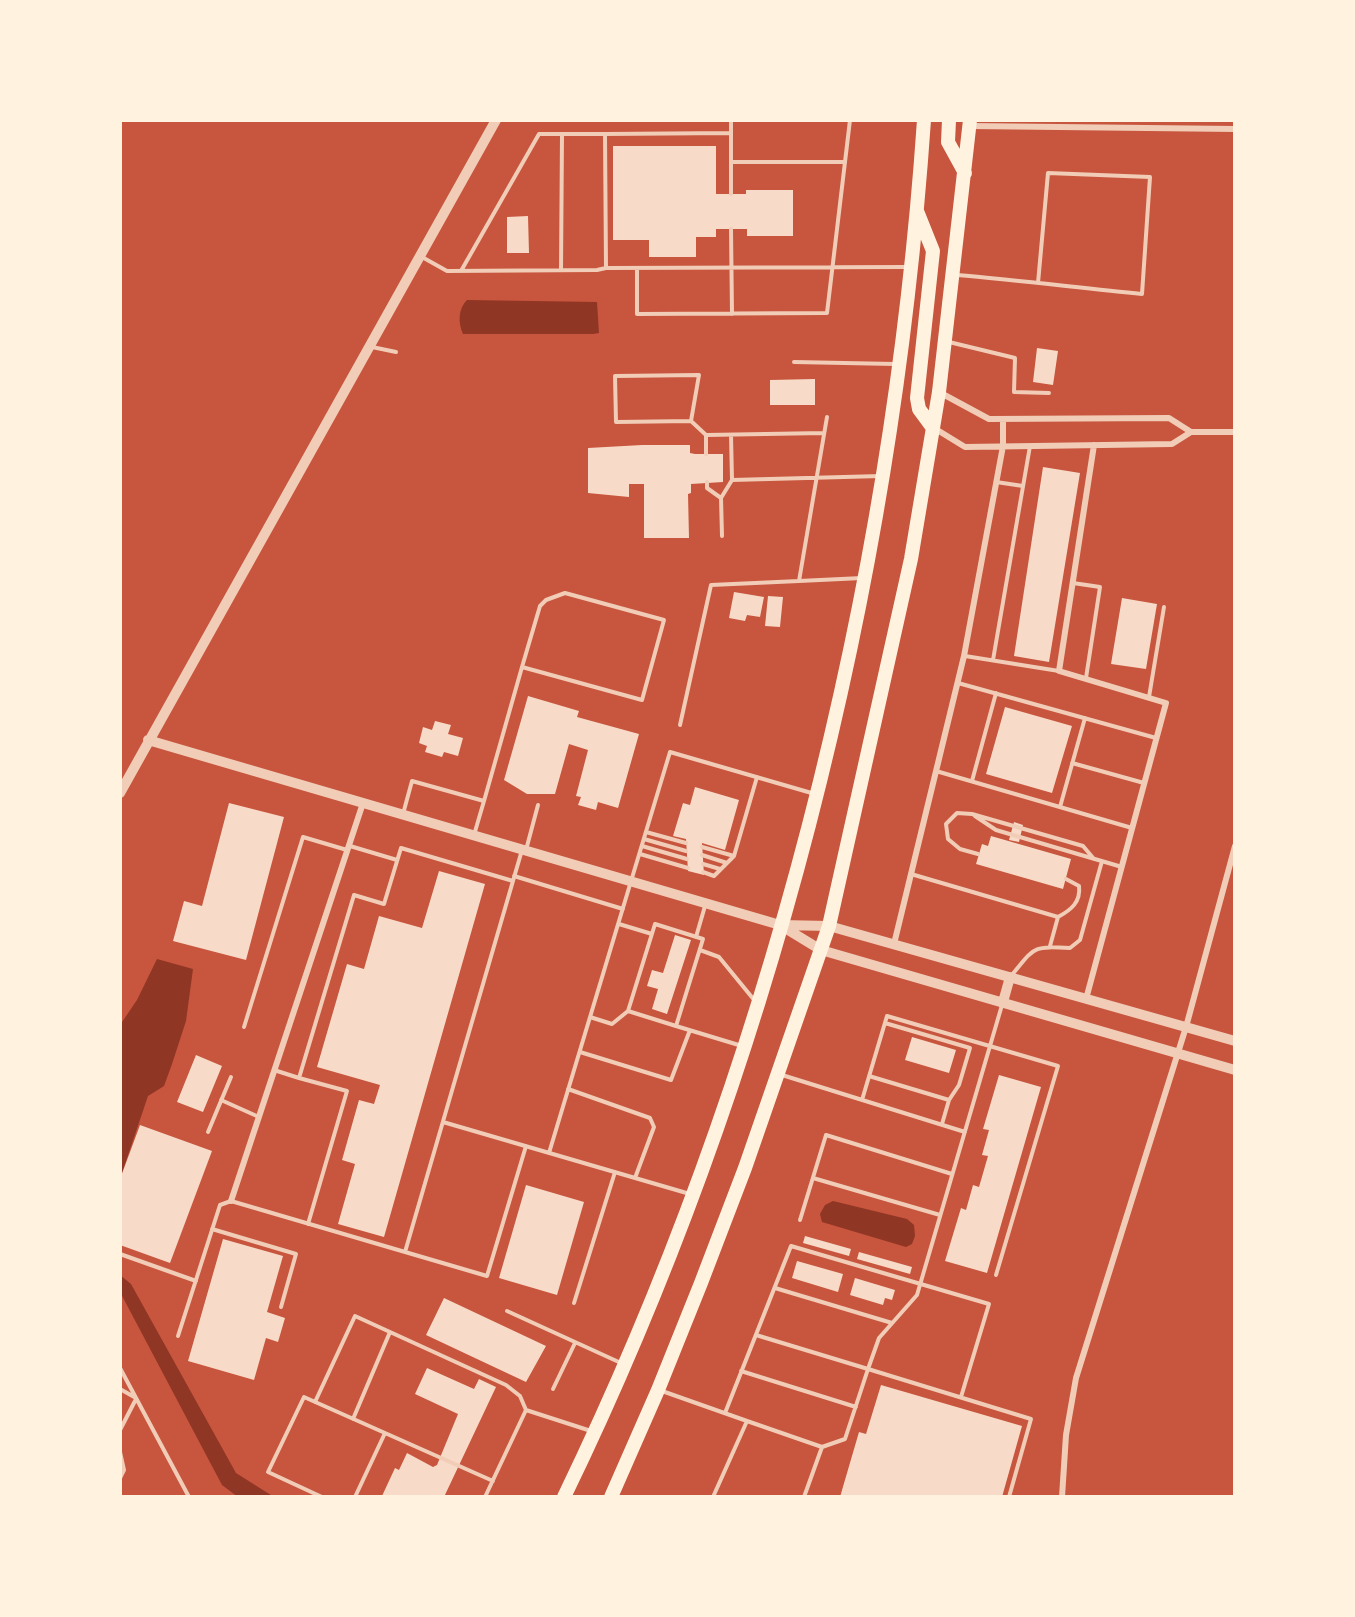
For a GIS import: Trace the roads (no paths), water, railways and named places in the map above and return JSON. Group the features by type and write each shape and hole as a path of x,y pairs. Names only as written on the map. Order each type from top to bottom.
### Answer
{"highway":[{"path":"564,1497 623,1364 692,1194 757,1003 815,794 863,578 882,476 899,364 924,120"},
{"path":"949,120 948,142 965,173"},
{"path":"611,1497 658,1390 741,1178 829,926 907,581 939,392 969,123"},
{"path":"916,210 933,251 918,398 920,409 933,428"}],"street":[{"path":"120,793 422,257 496,120"},
{"path":"969,123 1235,129"},
{"path":"939,392 989,419 1169,418 1191,432"},
{"path":"894,944 964,656 1003,446 1003,419"},
{"path":"933,428 965,447 1172,444 1191,432 1235,432"},
{"path":"1086,999 1166,702 1059,670 1094,445"},
{"path":"148,740 780,925 821,950 1235,1070"},
{"path":"231,1201 363,803"},
{"path":"1062,1497 1066,1435 1076,1378 1186,1027 1235,846"},
{"path":"780,925 829,926 1235,1041"},
{"path":"1003,1002 1010,977"}],"lane":[{"path":"731,120 731,194"},
{"path":"637,268 637,314 827,313 850,120"},
{"path":"461,271 539,134 731,133"},
{"path":"561,270 562,134"},
{"path":"605,134 606,268"},
{"path":"731,162 845,162"},
{"path":"953,275 1142,294 1150,177 1048,173 1038,283"},
{"path":"731,229 732,314"},
{"path":"422,257 447,271 910,267"},
{"path":"945,342 1015,358 1014,392 1049,393"},
{"path":"371,346 396,352"},
{"path":"794,362 899,364"},
{"path":"691,421 699,375 615,376 616,422 691,421 705,435 824,433"},
{"path":"799,581 827,417"},
{"path":"705,435 705,454"},
{"path":"722,536 721,498 732,480 731,435"},
{"path":"993,660 1030,446"},
{"path":"732,480 882,476"},
{"path":"707,482 707,489 721,498"},
{"path":"996,482 1023,486"},
{"path":"680,724 711,585 863,578"},
{"path":"1073,583 1100,587 1086,678"},
{"path":"474,836 522,667 540,606 556,595 565,593 664,620 642,700 522,667"},
{"path":"1149,697 1164,607"},
{"path":"964,656 1059,670"},
{"path":"957,683 1156,738"},
{"path":"972,781 996,693"},
{"path":"1060,807 1085,718"},
{"path":"549,1153 670,752 815,794"},
{"path":"1072,763 1144,783"},
{"path":"936,771 1132,828"},
{"path":"703,872 714,876 734,856 757,777"},
{"path":"402,815 412,781 484,801"},
{"path":"405,1252 514,878 538,805"},
{"path":"978,854 953,845 946,831 951,818 957,813 972,814 1083,846 1094,859"},
{"path":"972,814 996,830 1122,867"},
{"path":"646,832 686,843"},
{"path":"244,1026 303,837 397,860"},
{"path":"644,839 686,851"},
{"path":"642,846 687,859"},
{"path":"702,847 734,856"},
{"path":"300,1078 354,895 384,904 400,848 623,909"},
{"path":"639,854 688,868"},
{"path":"702,855 727,862"},
{"path":"1010,977 1032,951 1042,946 1070,948 1080,940 1102,861"},
{"path":"703,864 720,869"},
{"path":"911,874 1058,917 1070,911 1080,894 1079,886 1066,879"},
{"path":"696,937 705,903"},
{"path":"1050,946 1058,917"},
{"path":"619,924 652,934"},
{"path":"590,1017 612,1024 628,1011 655,924 703,939 676,1026"},
{"path":"700,950 719,957 757,1003"},
{"path":"658,1390 822,1447 845,1439 879,1338 917,1294 1003,1002"},
{"path":"628,1011 743,1047"},
{"path":"862,1100 887,1016 1058,1066 996,1275"},
{"path":"885,1023 970,1048 959,1086 949,1100 942,1124"},
{"path":"580,1052 671,1080 690,1030"},
{"path":"274,1070 347,1091 308,1224"},
{"path":"778,1074 965,1132"},
{"path":"870,1076 949,1100"},
{"path":"208,1132 231,1077"},
{"path":"568,1089 651,1118 654,1127 635,1178"},
{"path":"221,1100 259,1117"},
{"path":"443,1122 692,1194"},
{"path":"800,1220 826,1135 952,1174"},
{"path":"178,1336 220,1205 231,1201 487,1276 525,1146"},
{"path":"574,1303 615,1172"},
{"path":"813,1178 940,1215"},
{"path":"212,1229 296,1254 281,1307"},
{"path":"725,1413 791,1246 988,1304 961,1398"},
{"path":"120,1254 196,1281"},
{"path":"775,1288 892,1323"},
{"path":"507,1311 623,1364"},
{"path":"315,1402 355,1316 506,1385 520,1396 526,1410 485,1497"},
{"path":"353,1419 390,1332"},
{"path":"756,1335 1031,1419 1009,1497"},
{"path":"553,1389 575,1343"},
{"path":"120,1368 189,1497"},
{"path":"741,1371 856,1407"},
{"path":"120,1389 137,1399"},
{"path":"321,1497 268,1472 304,1397 493,1481"},
{"path":"120,1430 137,1399"},
{"path":"526,1410 594,1432"},
{"path":"713,1497 747,1421"},
{"path":"355,1497 385,1433"},
{"path":"804,1497 822,1447"},
{"path":"120,1452 124,1470 120,1478"}]}
